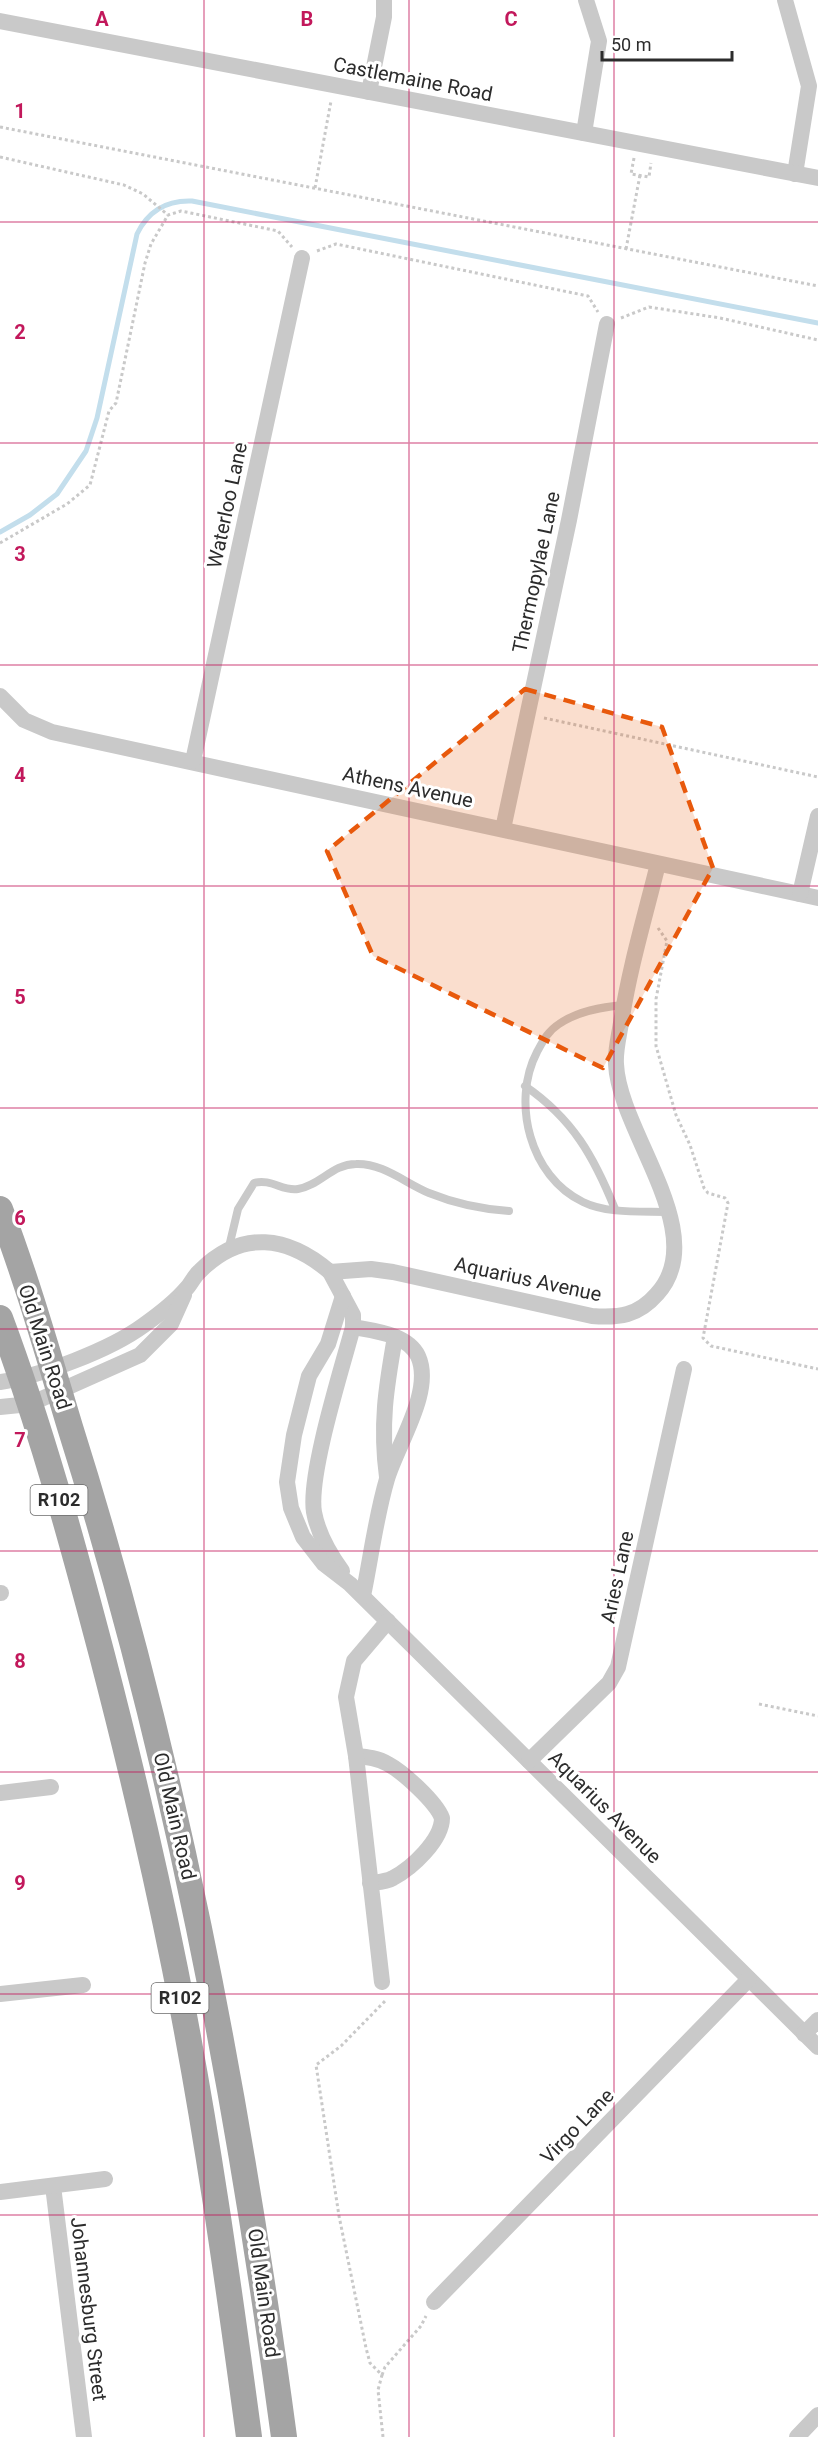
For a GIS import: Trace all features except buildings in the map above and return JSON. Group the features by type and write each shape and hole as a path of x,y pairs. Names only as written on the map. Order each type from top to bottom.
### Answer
{"main road":[{"name":"Old Main Road","path":"0,1209 52,1367 134,1644 208,1964 245,2164 284,2437"},
{"name":"Old Main Road","path":"0,1318 11,1380 30,1404 78,1565 133,1777 176,1971 210,2170 249,2437"}],"street":[{"path":"369,92 384,17 384,0"},
{"path":"584,133 599,41 586,0"},
{"path":"785,0 809,86 795,174"},
{"name":"Castlemaine Road","path":"0,21 818,178"},
{"name":"Waterloo Lane","path":"193,761 302,258"},
{"name":"Thermopylae Lane","path":"502,829 569,520 607,324"},
{"name":"Athens Avenue","path":"0,696 24,720 36,727 818,898"},
{"path":"800,894 818,816"},
{"name":"Aquarius Avenue","path":"330,1272 371,1269 393,1272 592,1316 618,1318 633,1314 652,1300 662,1289 670,1273 675,1249 669,1212 623,1103 617,1078 616,1060 624,1005 658,864"},
{"path":"0,1407 30,1404 140,1355 151,1347 171,1324 185,1291 198,1272 228,1251 252,1243 274,1242 295,1247 311,1255 330,1272 353,1315 353,1327 386,1332 413,1349 418,1357 422,1375 413,1413 387,1478 363,1596"},
{"path":"11,1380 52,1367 132,1334 185,1291"},
{"name":"Aquarius Avenue","path":"343,1296 328,1344 309,1376 294,1435 287,1482 291,1508 303,1538 324,1564 363,1596 818,2047"},
{"name":"Aquarius Avenue","path":"350,1584 323,1540 314,1505 323,1447 353,1327"},
{"path":"387,1478 383,1445 384,1402 395,1337"},
{"name":"Aries Lane","path":"530,1761 609,1683 618,1667 684,1369"},
{"path":"382,1982 356,1756 346,1697 350,1671 362,1648 388,1621"},
{"path":"356,1756 369,1757 389,1764 436,1806 442,1818 439,1833 404,1870 385,1882 370,1883"},
{"path":"0,1793 51,1787"},
{"name":"Virgo Lane","path":"434,2302 749,1979"},
{"path":"0,1994 83,1985"},
{"path":"804,2034 818,2020"},
{"path":"0,2192 105,2179"},
{"name":"Johannesburg Street","path":"52,2186 84,2437"},
{"path":"797,2437 818,2415"}],"lane":[{"path":"624,1005 600,1007 558,1024 545,1036 525,1086 524,1108 537,1153 551,1177 584,1203 615,1209 669,1212"},
{"path":"525,1086 548,1102 577,1134 615,1209"},
{"path":"228,1251 238,1209 254,1184 264,1180 291,1190 299,1189 314,1185 339,1165 359,1163 381,1168 425,1192 457,1204 509,1211"}],"path":[{"path":"315,188 334,85"},
{"path":"0,127 818,286"},
{"path":"637,144 631,174 649,177 655,147"},
{"path":"0,157 124,185 157,204 166,214"},
{"path":"626,249 640,175"},
{"path":"166,214 182,211 278,231 302,258 336,244 462,268 588,296 607,324 649,307 720,318 818,340"},
{"path":"0,543 67,504 90,485 108,411 116,403 148,254 166,214"},
{"path":"527,715 818,777"},
{"path":"645,916 659,920 657,927 667,941 655,1014 659,1061 704,1188 708,1193 725,1198 728,1203 703,1338 711,1347 818,1370"},
{"path":"759,1704 818,1716"},
{"path":"382,1982 388,1997 385,2003 341,2046 316,2065 339,2216 366,2348 370,2363 382,2374"},
{"path":"383,2437 378,2390 382,2374 385,2367 421,2326 434,2302"}],"highlighted area":[{"path":"525,689 662,727 713,868 603,1068 373,956 327,851"}],"waterway":[{"path":"0,532 30,515 57,494 86,451 97,418 137,234 152,213 174,202 192,201 818,323"}]}
